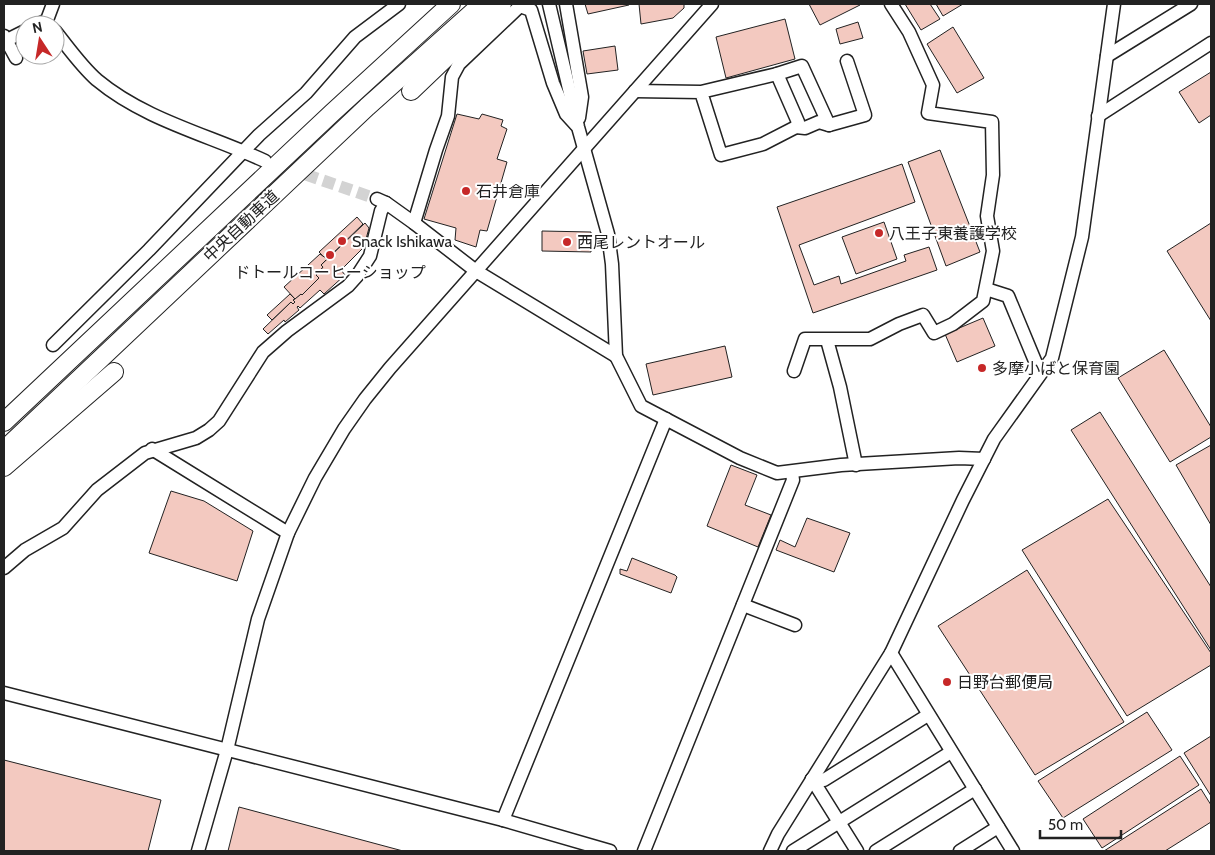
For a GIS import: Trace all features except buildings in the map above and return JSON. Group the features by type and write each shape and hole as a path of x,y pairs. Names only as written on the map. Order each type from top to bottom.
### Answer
{"highway":[{"path":"332,113 437,4"},
{"name":"中央自動車道","path":"4,422 332,113 451,4"},
{"name":"中央自動車道","path":"4,450 360,114 482,4"},
{"path":"411,91 502,4"},
{"path":"4,467 114,372"}],"street":[{"path":"53,345 259,135 306,93 355,37 399,4"},
{"path":"549,4 578,128 608,234 612,264 616,356 642,406 740,458 771,472 792,473 841,465 959,458 984,459"},
{"path":"566,4 582,97 578,128"},
{"path":"198,851 227,750 258,619 288,533 314,478 365,399 416,338 712,4"},
{"path":"794,371 805,339 870,339 899,324 923,315 934,334 953,324 983,301 986,290 993,251 987,216 993,175 992,122 928,113 934,85 906,26 891,4"},
{"path":"770,851 778,834 890,653 994,439 1052,358 1082,237 1114,4"},
{"path":"1107,56 1191,4"},
{"path":"414,223 448,116 452,77 459,64 520,6 531,10 556,91 566,114 578,128"},
{"path":"5,38 15,56"},
{"path":"65,42 92,74 125,99 178,126 265,161"},
{"path":"1098,116 1211,43"},
{"path":"701,92 721,155 763,144 796,127 805,128 819,122 829,125 865,116 847,62"},
{"path":"634,91 701,92 777,74 802,66 829,125"},
{"path":"777,74 798,122 796,127"},
{"path":"4,568 25,550 63,528 97,490 144,452 196,438 219,421 263,352 348,286 370,256 381,212 381,201 414,223 476,271 616,356"},
{"path":"986,290 1008,296 1040,374"},
{"path":"827,340 840,387 856,465"},
{"path":"503,820 666,419"},
{"path":"152,449 288,533"},
{"path":"644,851 793,480 792,473"},
{"path":"743,605 795,625"},
{"path":"890,653 1013,851"},
{"path":"4,693 503,820 610,851"},
{"path":"812,779 824,780 928,715"},
{"path":"793,851 951,752"},
{"path":"812,779 857,851"},
{"path":"876,851 975,790"},
{"path":"960,851 998,827"}],"tunnel":[{"path":"272,163 377,199"}],"place":[{"name":"石井倉庫","path":"466,191"},
{"name":"八王子東養護学校","path":"879,233"},
{"name":"Snack Ishikawa","path":"342,241"},
{"name":"西尾レントオール","path":"567,242"},
{"name":"ドトールコーヒーショップ","path":"330,255"},
{"name":"多摩小ばと保育園","path":"982,368"},
{"name":"日野台郵便局","path":"947,682"}]}
